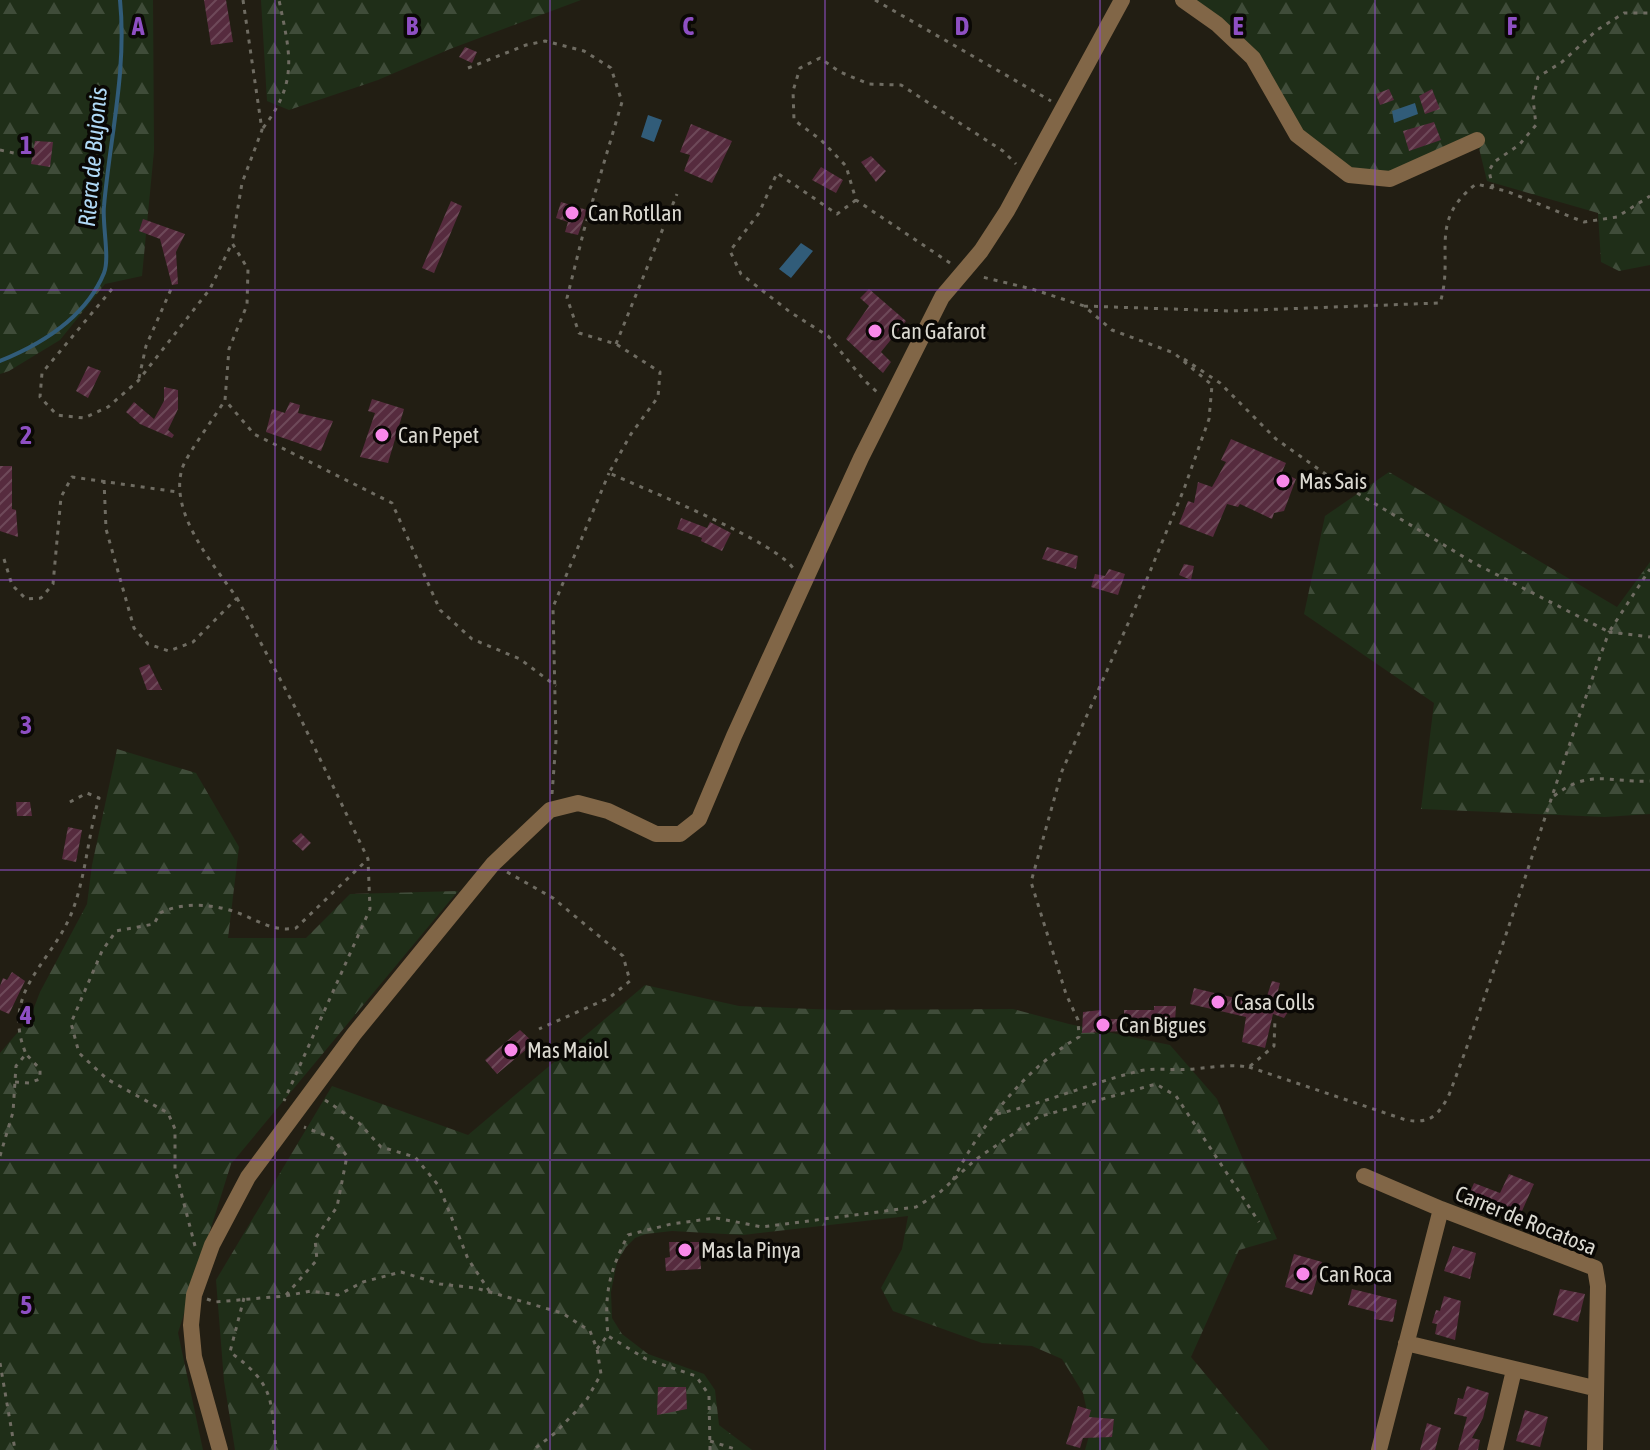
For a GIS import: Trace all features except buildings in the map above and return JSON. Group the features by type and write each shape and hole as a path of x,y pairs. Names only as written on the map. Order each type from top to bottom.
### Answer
{"street":[{"path":"220,1450 194,1357 191,1325 194,1295 207,1260 248,1177 285,1114 313,1090 354,1034 493,864 550,810 578,803 608,811 656,834 680,834 699,819 802,588 942,297 981,251 1027,175 1122,0"},
{"path":"1183,0 1217,24 1253,58 1297,135 1349,175 1390,179 1477,140"},
{"name":"Carrer de Rocatosa","path":"1364,1176 1595,1268 1598,1286 1595,1450"},
{"path":"1379,1450 1441,1209"},
{"path":"1406,1343 1594,1388"},
{"path":"1495,1450 1514,1370"}],"path":[{"path":"243,0 262,130"},
{"path":"112,289 42,373 40,397 57,415 84,418 108,407 138,381 210,289 232,243 242,183 262,130 279,107 291,60 279,0"},
{"path":"875,0 1064,109"},
{"path":"1493,188 1489,171 1494,162 1519,145 1536,125 1533,99 1538,77 1562,62 1597,30 1624,13 1650,13"},
{"path":"468,68 526,45 545,41 584,51 611,68 622,102 567,298 579,333 616,344 660,372 658,397 631,434 609,473 553,607 556,741 550,810"},
{"path":"1027,175 1003,151 901,85 869,84 840,72 820,58 800,68 793,91 794,120 821,140 846,166 856,200 963,272 1084,306 1229,311 1440,303 1446,286 1445,226 1461,196 1476,184 1584,222 1617,217 1650,196"},
{"path":"0,150 23,155"},
{"path":"856,200 837,214 777,173 759,213 730,251 741,274 790,312 828,336 864,380 889,403"},
{"path":"616,344 677,194"},
{"path":"232,243 248,269 247,305 229,349 225,400 182,466 178,492 197,542 237,598 297,711 368,859 370,909 285,1114 332,1138 347,1156 337,1207 315,1239 317,1260 285,1296"},
{"path":"138,381 146,346 172,287"},
{"path":"1084,306 1112,330 1174,353 1220,383 1276,439 1327,475 1474,563 1609,632 1650,637"},
{"path":"953,1180 972,1143 1023,1081 1060,1048 1079,1037 1078,1020 1066,994 1031,882 1062,771 1140,595 1209,419 1212,385 1174,353"},
{"path":"225,400 254,434 392,503 440,610 472,639 520,659 556,686"},
{"path":"609,473 758,542 791,563 802,588"},
{"path":"4,559 12,585 26,599 41,598 53,584 61,497 72,477 178,492"},
{"path":"104,480 106,529 134,628 148,644 169,651 193,642 237,598"},
{"path":"997,1114 1141,1071 1172,1067 1190,1070 1228,1064 1249,1067 1406,1120 1420,1122 1441,1111 1503,948 1577,718 1609,632 1650,569"},
{"path":"1554,796 1572,782 1596,778 1650,781"},
{"path":"15,1082 29,1083 40,1079 40,1069 26,1054 17,1034 18,1003 73,909 99,798 87,793 68,803"},
{"path":"207,1260 196,1252 188,1222 175,1169 175,1129 168,1113 107,1079 79,1053 71,1023 102,951 116,931 154,924 160,913 176,906 218,906 280,931 296,928 368,859"},
{"path":"493,864 553,898 623,956 630,981 609,998 539,1029"},
{"path":"1249,1067 1274,1046 1275,1019"},
{"path":"0,1156 13,1112 16,1066 26,1054"},
{"path":"597,1349 608,1336 605,1304 614,1262 628,1235 671,1224 716,1218 762,1227 916,1207 939,1193 975,1160 1038,1117 1156,1084 1176,1096 1259,1222"},
{"path":"313,1090 359,1123 381,1147 415,1157 439,1186 468,1259 490,1293"},
{"path":"194,1295 215,1302 311,1291 338,1295 363,1282 401,1272 562,1313 590,1331 601,1374 586,1401 555,1433 533,1450"},
{"path":"244,1298 230,1352 255,1370 267,1388 276,1450"},
{"path":"608,1336 646,1359 696,1376 709,1395 710,1450"},
{"path":"0,1363 15,1450"},
{"path":"710,1441 738,1450"}],"green space":[{"path":"0,0 153,0 154,151 142,276 105,284 60,340 0,374"},
{"path":"261,0 581,0 450,49 378,80 289,110 267,101"},
{"path":"1183,0 1650,0 1650,265 1619,271 1601,262 1598,213 1487,181 1477,140 1390,179 1349,175 1297,135 1253,58"},
{"path":"1389,472 1617,607 1650,562 1650,814 1605,817 1421,809 1434,703 1304,614 1325,516"},
{"path":"117,749 196,773 239,847 228,938 306,938 350,894 458,891 231,1164 178,1333 203,1450 0,1450 0,1053 30,1018 40,992 87,904 92,865"},
{"path":"645,985 739,1006 838,1010 1013,1009 1170,1045 1217,1099 1277,1239 1239,1250 1191,1357 1269,1450 1085,1450 1091,1429 1083,1393 1062,1359 1032,1346 982,1343 893,1311 881,1288 902,1249 908,1216 743,1235 672,1231 646,1234 635,1238 626,1247 617,1262 611,1292 612,1318 622,1334 648,1354 704,1374 715,1390 719,1425 752,1450 235,1450 224,1381 216,1280 332,1086 468,1135"}],"water":[{"path":"1415,103 1418,114 1394,123 1392,111"},
{"path":"648,115 662,120 654,142 641,137"},
{"path":"801,243 813,251 791,278 779,269"}],"waterway":[{"name":"Riera de Bujonis","path":"0,361 47,337 74,316 96,289 106,267 104,206 121,52 120,0"}],"place":[{"name":"Can Rotllan","path":"572,213"},
{"name":"Can Gafarot","path":"875,331"},
{"name":"Can Pepet","path":"382,435"},
{"name":"Mas Sais","path":"1283,481"},
{"name":"Casa Colls","path":"1218,1002"},
{"name":"Can Bigues","path":"1103,1025"},
{"name":"Mas Maiol","path":"511,1050"},
{"name":"Mas la Pinya","path":"685,1250"},
{"name":"Can Roca","path":"1303,1274"}]}
